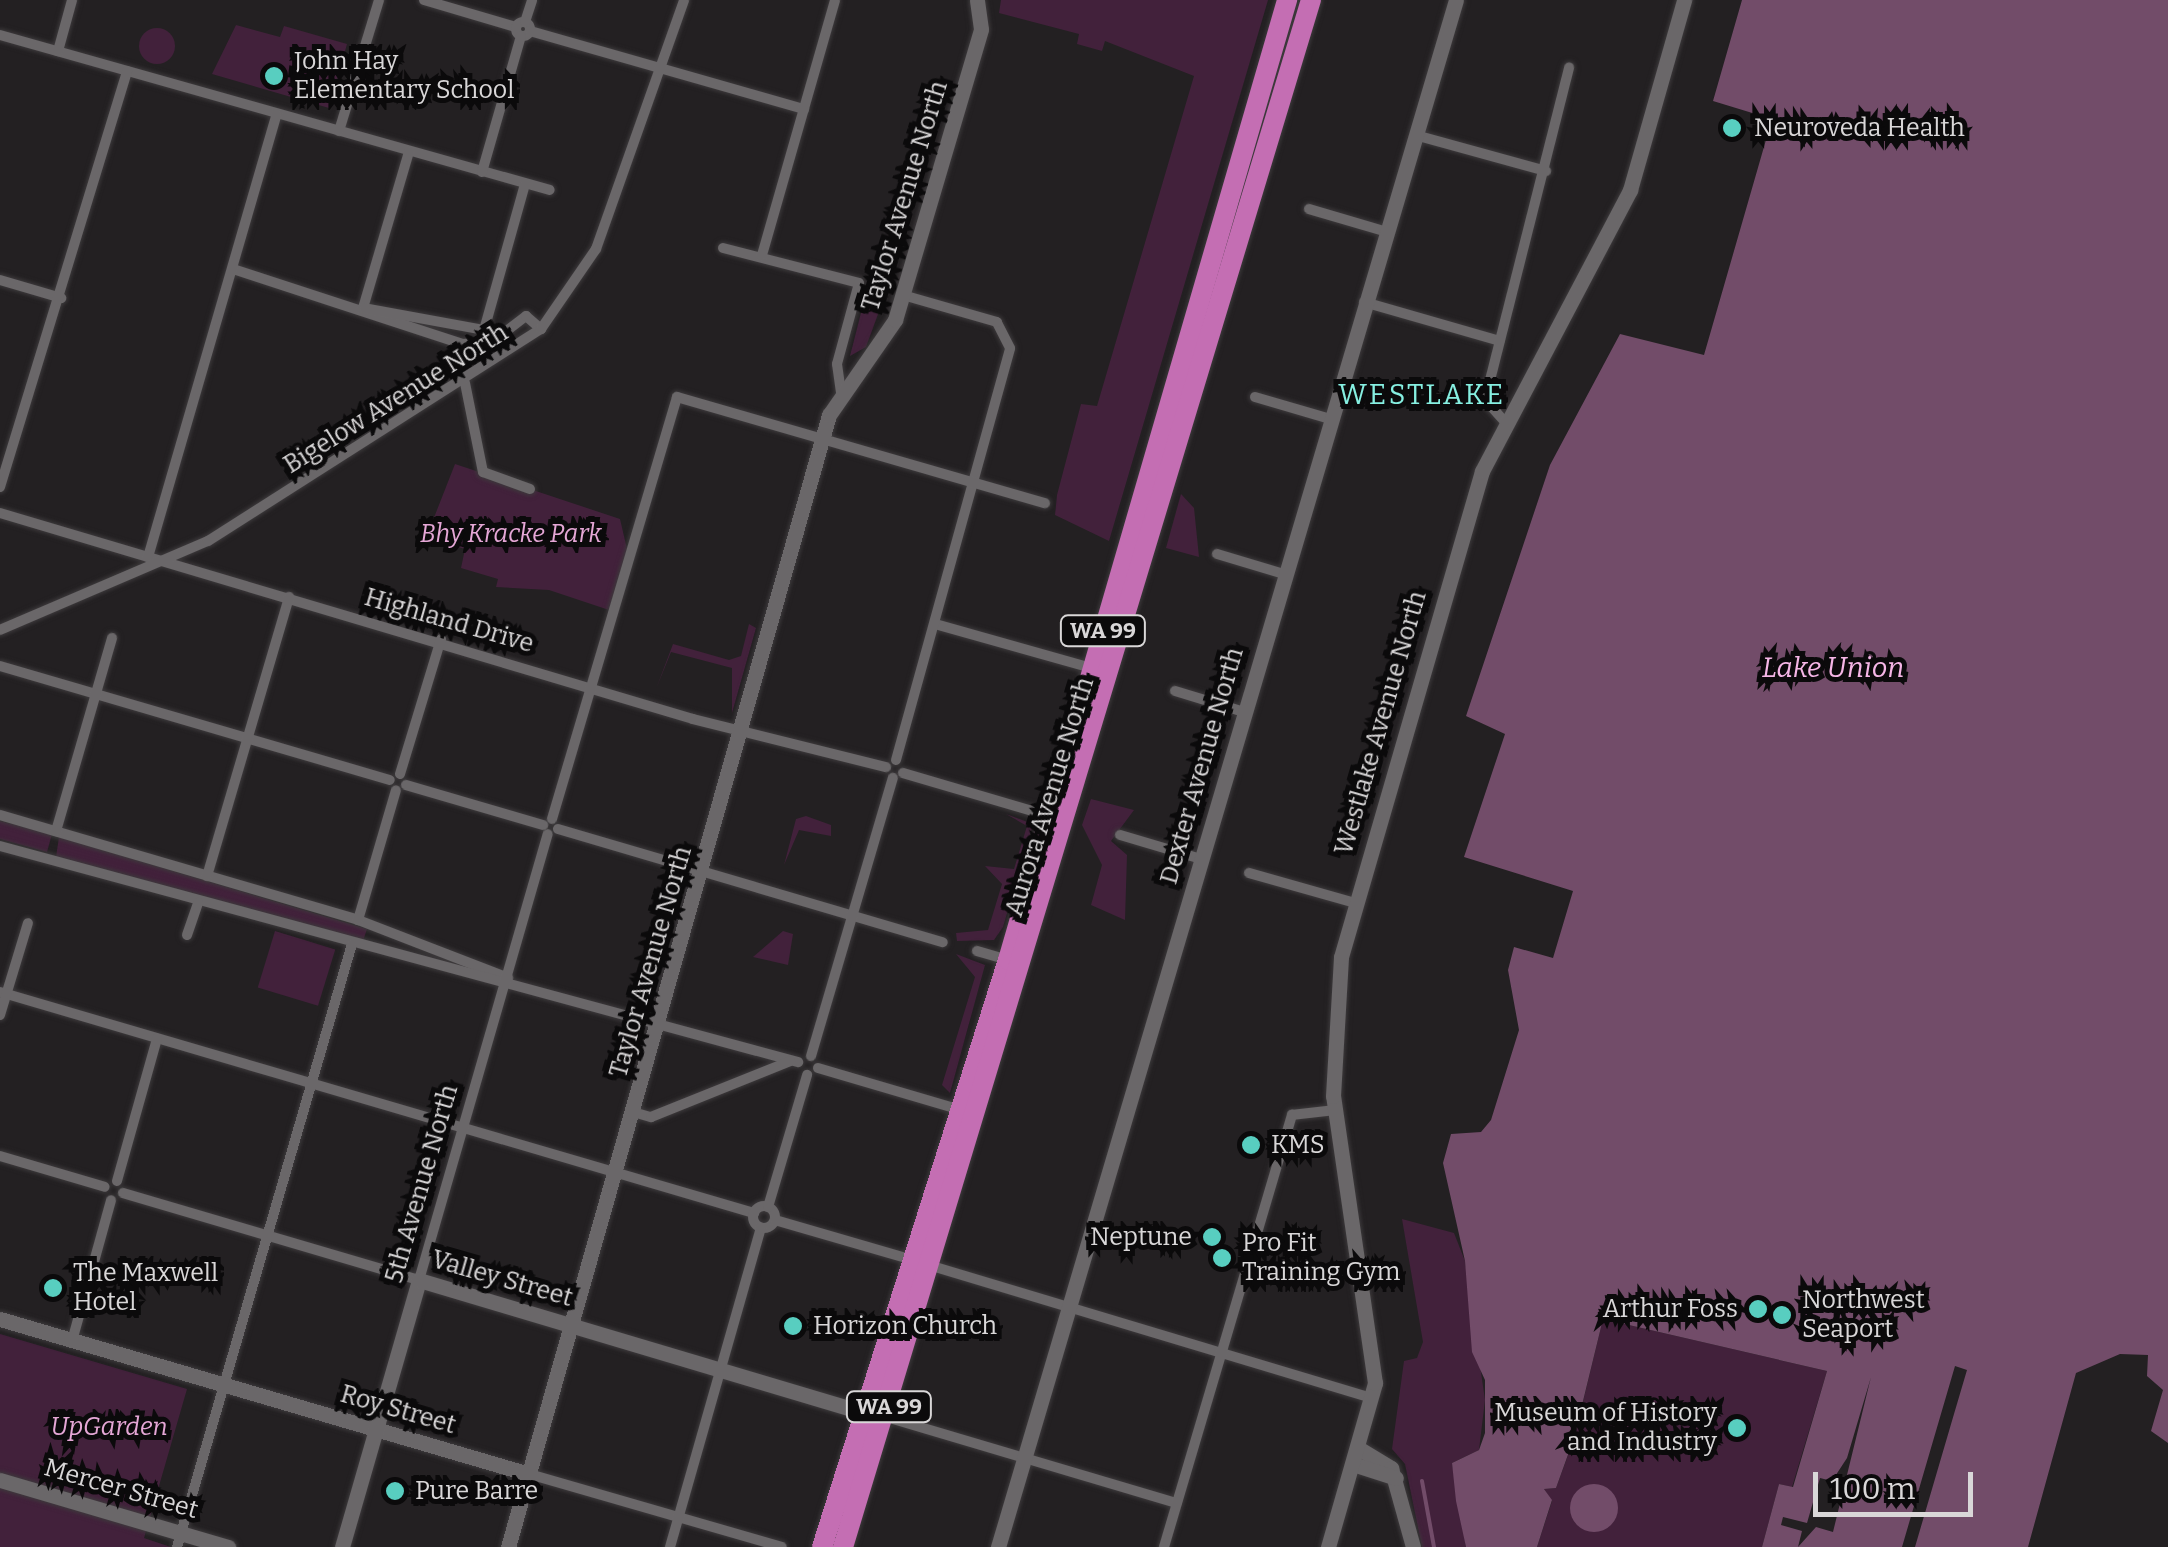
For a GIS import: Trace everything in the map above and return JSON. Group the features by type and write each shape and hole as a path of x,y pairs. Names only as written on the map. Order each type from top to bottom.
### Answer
{"highway":[{"name":"Aurora Avenue North","path":"925,1264 962,1110 1287,0"},
{"name":"Aurora Avenue North","path":"843,1547 876,1415 1311,0"},
{"name":"Aurora Avenue North","path":"822,1547 876,1415"}],"main road":[{"name":"Taylor Avenue North","path":"508,1547 744,727 822,439 841,392 887,336 903,295 981,28 977,0"},
{"name":"Dexter Avenue North","path":"998,1547 1456,0"},
{"name":"Westlake Avenue North","path":"1328,1547 1372,1398 1373,1337 1335,1110 1334,1001 1354,903 1467,517 1506,423 1630,190 1684,0"},
{"name":"Valley Street","path":"419,1280 876,1415"},
{"name":"5th Avenue North","path":"342,1547 419,1280"},
{"name":"Roy Street","path":"0,1319 529,1474"},
{"path":"1358,1448 1383,1456 1396,1478 1413,1547"},
{"path":"1353,1464 1396,1478"},
{"name":"Mercer Street","path":"0,1480 179,1540 228,1547"}],"street":[{"path":"58,52 72,0"},
{"path":"339,131 379,0"},
{"path":"424,0 804,109"},
{"path":"482,172 532,0"},
{"name":"Bigelow Avenue North","path":"0,630 166,562 465,383 541,329 596,250 684,0"},
{"path":"723,248 762,254 836,0"},
{"path":"0,35 550,190"},
{"path":"1506,423 1485,400 1546,171 1569,67"},
{"path":"2,485 127,71"},
{"path":"148,557 277,114"},
{"path":"1415,135 1546,171"},
{"path":"364,308 409,152"},
{"path":"364,308 481,332 525,184"},
{"path":"1309,210 1387,232"},
{"name":"Taylor Avenue North","path":"762,254 859,283 837,364 841,392"},
{"path":"233,269 364,308 462,344 492,342 526,316 541,329"},
{"path":"0,280 61,298"},
{"path":"903,295 997,322 1009,340 975,483 891,764 898,776 1049,816"},
{"path":"1364,302 1500,342"},
{"path":"465,383 484,472 530,488"},
{"name":"5th Avenue North","path":"419,1280 677,396 822,439"},
{"path":"1255,397 1330,419"},
{"path":"822,439 1045,503"},
{"name":"Highland Drive","path":"0,513 744,727 891,764"},
{"path":"1217,554 1284,574"},
{"path":"207,876 289,596"},
{"path":"935,624 1092,668"},
{"path":"56,832 112,638"},
{"path":"358,920 441,639"},
{"path":"0,666 943,942"},
{"path":"1174,691 1244,712"},
{"path":"898,776 811,1056 818,1068 962,1110"},
{"path":"0,815 358,920 509,978"},
{"path":"1120,835 1200,858"},
{"path":"0,846 352,944 509,978 794,1061 806,1075"},
{"path":"1248,873 1354,903"},
{"path":"187,935 198,902"},
{"path":"0,1016 3,993 28,923"},
{"path":"179,1540 352,944"},
{"path":"977,951 1008,960"},
{"path":"3,993 754,1213 768,1206"},
{"path":"111,1200 123,1192 117,1181 157,1039"},
{"path":"633,1112 651,1117 811,1056"},
{"path":"775,1220 768,1206 806,1075 818,1068"},
{"path":"1164,1547 1292,1115 1335,1110"},
{"path":"0,1156 105,1187 117,1181"},
{"path":"72,1340 111,1200 105,1187"},
{"name":"Valley Street","path":"123,1192 419,1280"},
{"path":"670,1547 761,1228 754,1213"},
{"path":"761,1228 775,1220 1222,1349 1372,1398"},
{"name":"Valley Street","path":"876,1415 1177,1503"},
{"name":"Roy Street","path":"529,1474 782,1547"}],"green space":[{"path":"1001,0 1268,0 1109,541 1055,515 1057,495 1081,404 1097,406 1194,76 1105,41 1102,51 1077,44 1079,34 999,13"},
{"path":"236,25 280,37 284,26 347,44 329,108 212,74"},
{"path":"157,28 170,33 175,46 170,59 157,64 144,59 139,46 144,33"},
{"path":"867,289 885,295 866,347 850,356"},
{"name":"Bhy Kracke Park","path":"455,464 620,519 627,549 609,610 549,590 496,587 498,579 461,568 465,549 426,538"},
{"path":"1181,494 1194,508 1199,557 1166,548"},
{"path":"749,624 756,628 732,713 732,668 671,652 656,689 673,644 729,660 741,656"},
{"path":"1091,799 1134,810 1111,841 1127,855 1125,920 1091,905 1102,865 1082,825"},
{"path":"1006,814 1033,824 1003,927 994,940 957,941 956,933 988,930 1002,884 985,866 1014,869 1027,826"},
{"path":"806,816 831,825 831,836 799,830 784,865 796,819"},
{"path":"0,821 52,834 47,852 0,839"},
{"path":"59,837 367,929 363,941 56,857"},
{"path":"275,931 335,949 318,1006 258,987"},
{"path":"783,931 793,934 788,965 753,957"},
{"path":"956,954 985,965 950,1093 942,1085 975,977"},
{"path":"1402,1219 1454,1233 1465,1261 1485,1400 1479,1450 1452,1463 1466,1547 1422,1547 1405,1464 1392,1449 1404,1361 1417,1358 1423,1342"},
{"path":"1603,1319 1827,1371 1792,1487 1779,1484 1762,1547 1537,1547 1552,1501 1544,1489 1556,1488 1574,1439"},
{"name":"UpGarden","path":"0,1334 187,1389 144,1538 171,1547 0,1547"}],"water":[{"name":"Lake Union","path":"1742,0 2168,0 2168,1443 2151,1431 2163,1390 2147,1376 2148,1355 2120,1354 2076,1373 2028,1547 1762,1547 1779,1484 1793,1487 1827,1371 1603,1319 1574,1438 1556,1488 1544,1489 1552,1500 1537,1547 1466,1547 1456,1501 1452,1463 1479,1450 1485,1433 1485,1380 1472,1352 1465,1261 1443,1163 1451,1134 1481,1132 1491,1120 1519,1030 1508,970 1514,947 1553,958 1573,891 1464,857 1505,734 1466,716 1550,465 1620,334 1704,355 1772,119 1713,101"},
{"path":"1594,1484 1611,1491 1618,1508 1611,1525 1594,1532 1577,1525 1570,1508 1577,1491"}],"pier":[{"path":"1955,1366 1967,1370 1915,1547 1902,1547"},
{"path":"1871,1377 1833,1532 1816,1527 1798,1547 1802,1531 1781,1525 1783,1517 1807,1523 1820,1478 1832,1481 1847,1458"}],"waterway":[{"path":"1422,1481 1434,1547"}],"place":[{"name":"John Hay Elementary School","path":"274,76"},
{"name":"Neuroveda Health","path":"1732,128"},
{"name":"KMS","path":"1251,1145"},
{"name":"Neptune","path":"1212,1237"},
{"name":"Pro Fit Training Gym","path":"1222,1258"},
{"name":"The Maxwell Hotel","path":"53,1288"},
{"name":"Arthur Foss","path":"1758,1309"},
{"name":"Northwest Seaport","path":"1782,1315"},
{"name":"Horizon Church","path":"793,1326"},
{"name":"Museum of History and Industry","path":"1737,1428"},
{"name":"Pure Barre","path":"395,1491"}],"district":[{"name":"WESTLAKE","path":"1422,395"}]}
